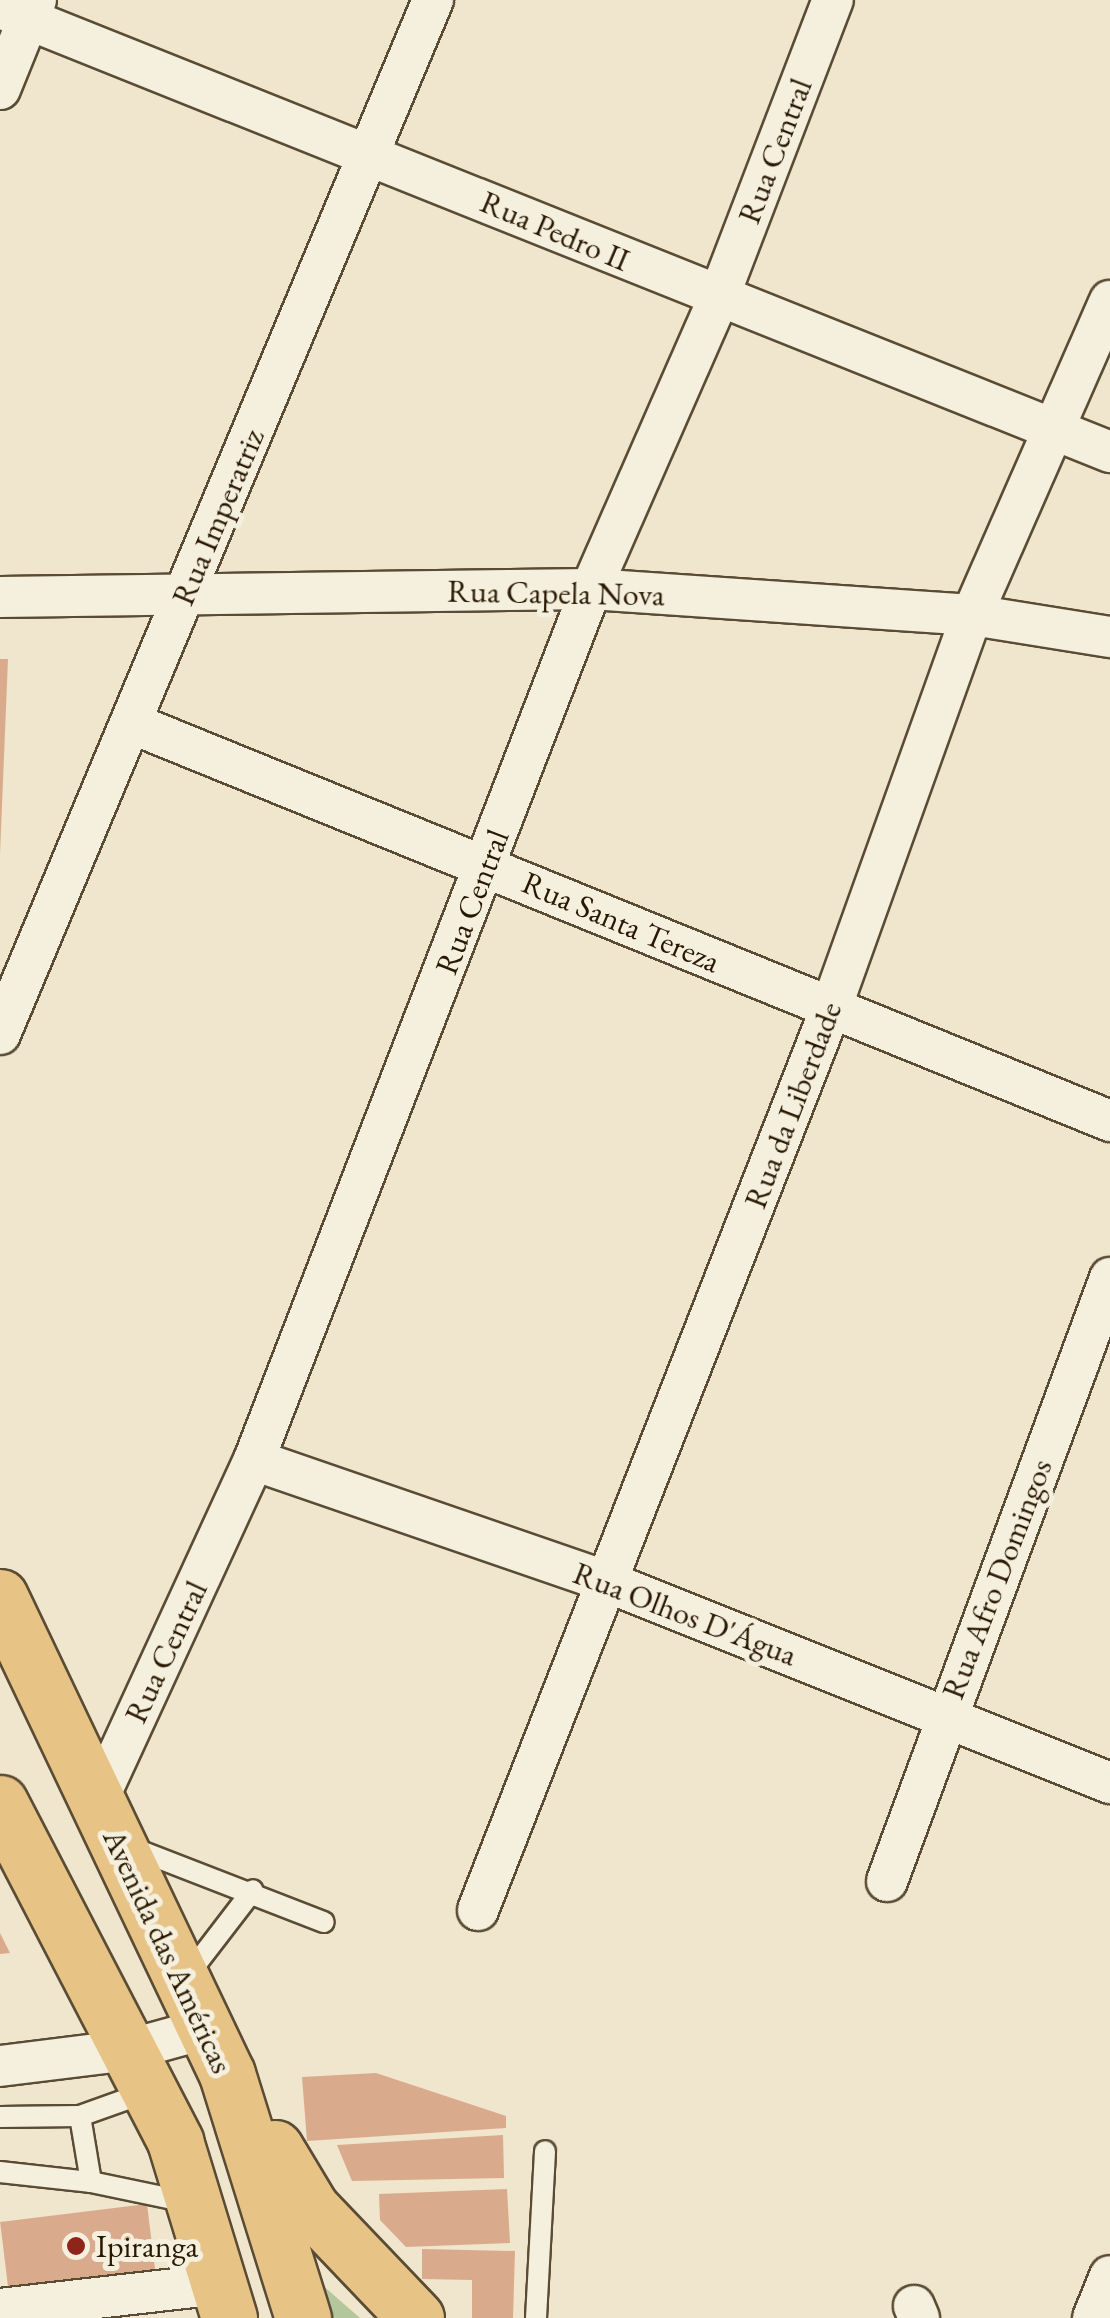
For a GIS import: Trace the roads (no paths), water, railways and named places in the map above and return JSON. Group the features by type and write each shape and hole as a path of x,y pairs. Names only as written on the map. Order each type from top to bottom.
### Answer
{"main road":[{"name":"Avenida das Américas","path":"0,1597 204,2028 302,2318"},
{"path":"1,1805 51,1824 108,1821"},
{"path":"1,1805 138,2070 194,2204 210,2306"},
{"path":"204,2028 311,2208 416,2318"}],"street":[{"name":"Rua Imperatriz","path":"0,1034 433,0"},
{"name":"Rua Central","path":"108,1821 254,1460 591,589 718,299 833,0"},
{"name":"Rua Pedro II","path":"21,9 718,299 1110,452"},
{"path":"0,90 21,9"},
{"name":"Rua da Liberdade","path":"478,1910 830,1012 972,616 1058,432 1110,301"},
{"name":"Rua Capela Nova","path":"0,597 591,589 972,616 1110,637"},
{"name":"Rua Santa Tereza","path":"132,723 487,865 830,1012 1110,1121"},
{"name":"Rua Afro Domingos","path":"887,1881 1110,1278"},
{"name":"Rua Olhos D'Água","path":"254,1460 605,1581 1110,1784"},
{"path":"0,2066 138,2070 204,2028"},
{"path":"1093,2318 1110,2276"},
{"path":"0,2308 210,2306"}],"lane":[{"path":"108,1821 324,1922"},
{"path":"204,2028 253,1890"},
{"path":"0,2117 80,2116 138,2070"},
{"path":"80,2116 91,2182"},
{"path":"536,2318 545,2151"},
{"path":"0,2172 91,2182 194,2204"}],"place":[{"name":"Ipiranga","path":"76,2246"}]}
